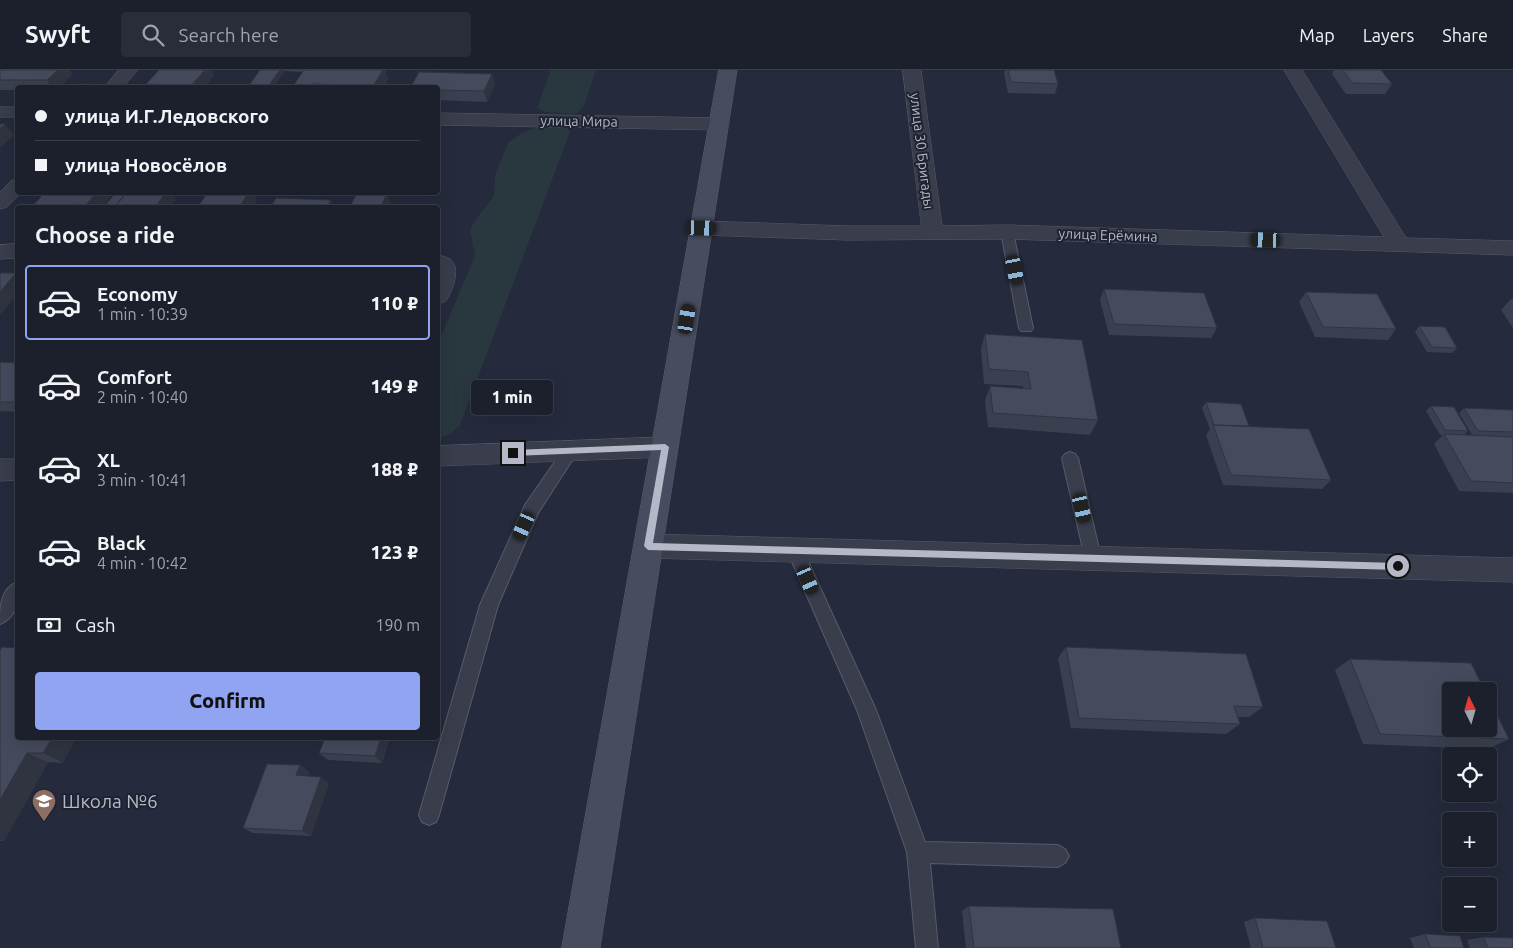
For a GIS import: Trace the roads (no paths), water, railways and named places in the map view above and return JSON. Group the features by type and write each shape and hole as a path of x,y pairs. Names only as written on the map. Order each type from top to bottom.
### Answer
{"main road":[{"path":"581,948 728,70"}],"street":[{"path":"115,85 129,70"},
{"name":"улица 30 Бригады","path":"912,70 932,232"},
{"path":"1293,70 1399,244"},
{"path":"0,112 15,112"},
{"name":"улица Мира","path":"440,119 720,124"},
{"path":"0,203 15,188"},
{"name":"улица Ерёмина","path":"702,228 847,233 1008,232 1513,248"},
{"path":"0,252 15,251"},
{"path":"440,263 444,264 446,276 440,291"},
{"path":"440,456 665,447"},
{"path":"0,470 15,469"},
{"path":"648,546 1513,570"}],"lane":[{"path":"1008,232 1026,328"},
{"path":"429,815 489,605 531,510 570,451"},
{"path":"1070,458 1093,558"},
{"path":"796,550 866,710 918,852 927,948"},
{"path":"0,616 15,594"},
{"path":"918,852 1058,856"}],"place":[{"name":"Школа №6","path":"44,822"}]}
